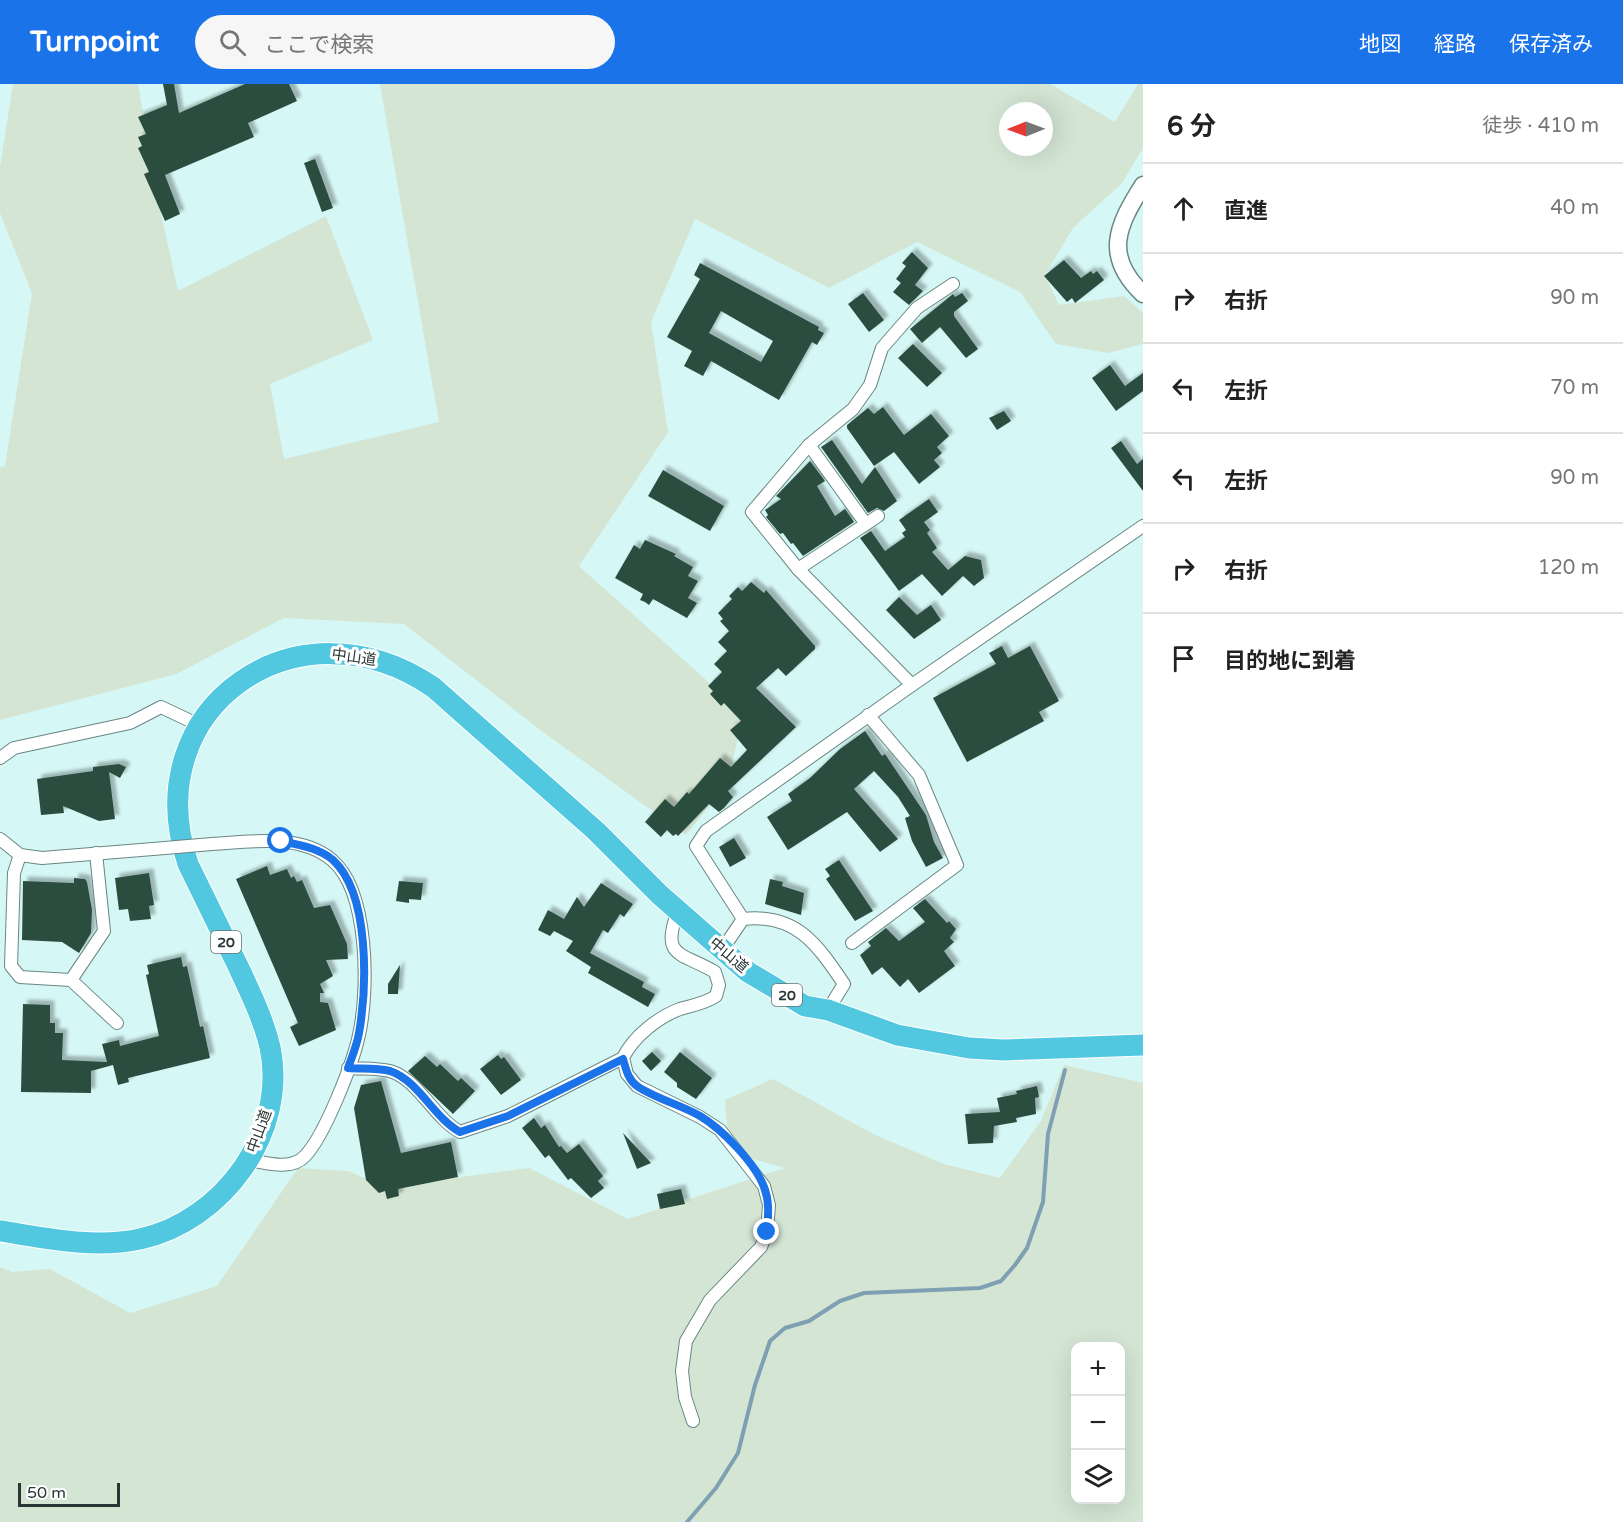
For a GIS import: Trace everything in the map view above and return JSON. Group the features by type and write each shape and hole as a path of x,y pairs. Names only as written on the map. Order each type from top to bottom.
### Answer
{"highway":[{"name":"中山道","path":"0,1231 83,1243 141,1239 165,1232 219,1197 249,1160 266,1119 271,1098 270,1050 256,1005 188,864 180,841 177,800 179,777 199,725 230,688 271,664 289,658 339,652 378,659 415,675 450,700 596,831 678,911 722,950 748,972 805,1006 828,1010 897,1035 969,1048 1004,1050 1143,1046"}],"street":[{"path":"1143,185 1124,216 1117,249 1127,277 1143,294"},
{"path":"912,685 798,569 752,512 809,445 852,409 870,385 882,348 916,308 953,284"},
{"path":"809,445 866,524"},
{"path":"798,569 878,516"},
{"path":"742,919 696,846 705,831 1143,526"},
{"path":"0,758 14,748 130,723 161,707 199,725"},
{"path":"852,944 957,865 919,775 868,716"},
{"path":"0,839 20,855 42,858 212,844 281,841 310,847 332,860 350,881 359,919 364,994 359,1036 348,1068 324,1125 305,1157 283,1166 249,1160"},
{"path":"71,980 104,931 96,854"},
{"path":"20,855 14,873 11,966 20,977 71,980 117,1023"},
{"path":"678,911 670,933 671,944 681,956 715,972 719,985 716,996 702,1005 681,1009 661,1018 629,1045 623,1059 627,1074 637,1086 700,1117 720,1130 764,1186 769,1205 767,1232 761,1247 710,1300 686,1341 682,1371 685,1397 693,1421"},
{"path":"722,950 742,919 763,916 788,923 806,936 825,955 844,984 828,1010"},
{"path":"348,1068 390,1071 412,1086 451,1127 460,1132 508,1116 623,1059"}],"green space":[{"path":"13,84 138,84 159,205 178,291 326,216 373,340 270,384 284,459 439,422 380,84 1050,84 1115,122 1138,84 1143,84 1143,148 1122,183 1073,228 1045,275 1059,305 1124,296 1143,313 1143,344 1108,353 1056,344 1020,292 917,242 829,288 695,219 651,322 668,432 579,566 744,714 727,782 686,835 547,735 404,624 284,618 176,674 0,720 0,467 5,466 32,293 0,213 0,167"},
{"path":"1064,1065 1143,1083 1143,1522 0,1522 0,1267 12,1272 50,1269 130,1313 217,1286 298,1168 348,1171 386,1187 529,1168 628,1219 785,1168 729,1152 725,1100 773,1079 875,1135 944,1164 1000,1178 1041,1121"}],"building":[{"path":"163,84 174,84 179,113 245,84 289,84 297,101 248,123 254,137 165,175 180,214 165,221 144,174 149,172 138,148 142,146 138,137 146,134 138,117 167,105"},
{"path":"315,159 333,208 322,212 304,163"},
{"path":"912,252 928,268 915,285 923,291 909,305 893,292 901,283 896,279 906,266 902,263"},
{"path":"1064,260 1081,278 1091,271 1093,274 1097,271 1104,280 1075,303 1072,298 1067,302 1044,276"},
{"path":"700,263 819,327 818,330 824,333 817,345 812,342 779,400 711,361 703,376 684,366 692,351 667,337 700,279 694,275","holes":["721,311 773,341 761,362 709,333"]},
{"path":"863,293 884,320 869,332 848,304"},
{"path":"962,293 968,301 954,312 954,316 978,349 966,358 940,327 922,343 910,329 953,294 955,297"},
{"path":"913,344 942,373 927,387 898,358"},
{"path":"1110,365 1125,386 1143,373 1143,391 1116,411 1092,378"},
{"path":"883,407 904,435 931,414 949,436 937,447 942,453 934,460 940,467 919,484 894,452 874,466 847,428 847,425 868,408 874,414"},
{"path":"1004,411 1011,421 997,430 989,418"},
{"path":"832,440 862,484 875,467 897,501 884,511 877,508 868,513 821,447"},
{"path":"1121,441 1137,464 1143,459 1143,491 1111,448"},
{"path":"810,461 825,481 817,486 835,516 845,509 854,522 803,556 783,533 780,534 766,517 768,515 765,510 781,499 776,496"},
{"path":"663,470 724,506 710,531 648,496"},
{"path":"929,499 938,512 924,522 930,530 927,533 937,548 932,552 948,570 965,556 981,560 984,578 974,586 963,576 942,596 922,574 899,591 860,538 871,531 885,551 905,537 902,533 906,530 899,520"},
{"path":"645,540 676,554 674,556 693,567 688,576 698,581 688,598 697,603 687,618 653,599 649,605 640,600 643,594 615,578 634,545 640,549"},
{"path":"751,582 764,593 766,590 815,646 815,649 786,676 778,668 756,688 796,727 728,791 733,797 724,808 719,812 709,804 678,836 676,834 673,836 667,830 661,837 645,822 665,799 674,807 687,792 689,794 720,758 731,767 747,750 730,730 741,721 724,703 721,706 710,694 713,691 708,686 722,672 714,664 727,651 718,642 729,631 720,621 723,619 718,613 732,599 729,596 738,587 742,591"},
{"path":"899,597 917,615 931,605 941,620 914,639 886,610"},
{"path":"1002,646 1008,658 1030,646 1059,701 1039,712 1044,721 967,762 933,698 996,664 989,653"},
{"path":"865,731 882,756 885,754 926,815 934,842 943,858 926,867 912,841 905,818 910,816 898,797 874,771 854,789 898,839 880,852 847,812 788,850 767,817 792,801 788,794 810,778 840,749"},
{"path":"119,764 126,767 120,778 109,772 115,819 99,821 63,806 64,813 41,815 37,779 93,771 93,767"},
{"path":"734,838 746,858 730,867 719,847"},
{"path":"839,860 873,911 855,921 826,879 830,876 825,869"},
{"path":"267,866 270,875 287,869 291,878 294,876 297,882 302,880 314,908 330,905 347,944 348,959 326,960 333,976 320,984 324,993 320,993 320,1002 328,1003 336,1030 299,1046 290,1027 298,1023 236,879"},
{"path":"149,873 154,905 149,906 151,919 130,921 128,909 119,910 115,878"},
{"path":"74,878 85,879 87,882 92,910 91,933 79,953 62,942 22,940 23,881 74,883"},
{"path":"770,879 783,882 782,886 804,893 801,915 765,904"},
{"path":"399,881 423,883 421,900 409,899 409,903 396,901"},
{"path":"601,883 633,904 624,917 620,914 608,933 603,930 590,953 644,982 642,987 655,994 648,1007 588,973 591,967 566,951 573,941 554,931 550,936 538,930 548,910 564,919 577,897 584,907"},
{"path":"925,899 947,923 949,921 956,929 950,938 954,942 944,951 955,966 919,993 908,979 900,987 882,967 872,975 860,955 871,946 868,942 886,928 899,941 925,922 913,908"},
{"path":"181,957 183,967 187,966 200,1027 203,1026 210,1058 128,1078 129,1082 118,1085 113,1065 91,1071 91,1093 21,1092 23,1004 50,1005 50,1023 55,1023 55,1033 63,1033 62,1060 107,1062 102,1044 119,1040 120,1046 159,1036 146,975 149,974 147,965"},
{"path":"400,965 398,994 388,994 388,984"},
{"path":"652,1052 661,1061 651,1071 642,1061"},
{"path":"680,1052 712,1078 696,1099 677,1087 677,1083 664,1072"},
{"path":"498,1055 501,1059 504,1057 521,1080 501,1095 480,1069"},
{"path":"425,1056 437,1067 440,1064 458,1081 461,1078 475,1091 453,1114 408,1071"},
{"path":"381,1081 401,1153 451,1142 458,1177 398,1189 399,1196 387,1199 385,1191 379,1193 366,1180 354,1108 361,1085"},
{"path":"1037,1086 1039,1097 1035,1098 1036,1114 1016,1118 1017,1122 994,1126 993,1143 968,1144 965,1114 1000,1112 997,1098 1017,1094 1016,1091"},
{"path":"534,1118 541,1128 545,1125 559,1147 561,1146 567,1153 579,1144 603,1176 598,1181 604,1188 591,1198 571,1178 568,1180 549,1155 545,1158 522,1128"},
{"path":"623,1133 651,1163 637,1169"},
{"path":"681,1189 685,1204 660,1209 657,1194"}],"waterway":[{"path":"687,1522 716,1488 738,1453 755,1385 770,1341 785,1328 809,1321 840,1301 864,1293 980,1288 1001,1281 1015,1265 1027,1248 1043,1202 1048,1134 1065,1070"}],"route":[{"path":"281,841 310,847 332,860 350,881 359,919 364,994 359,1036 348,1068 390,1071 412,1086 451,1127 460,1132 508,1116 623,1059 627,1074 637,1086 659,1095 720,1130 752,1168 764,1186 769,1205 767,1232"}]}
